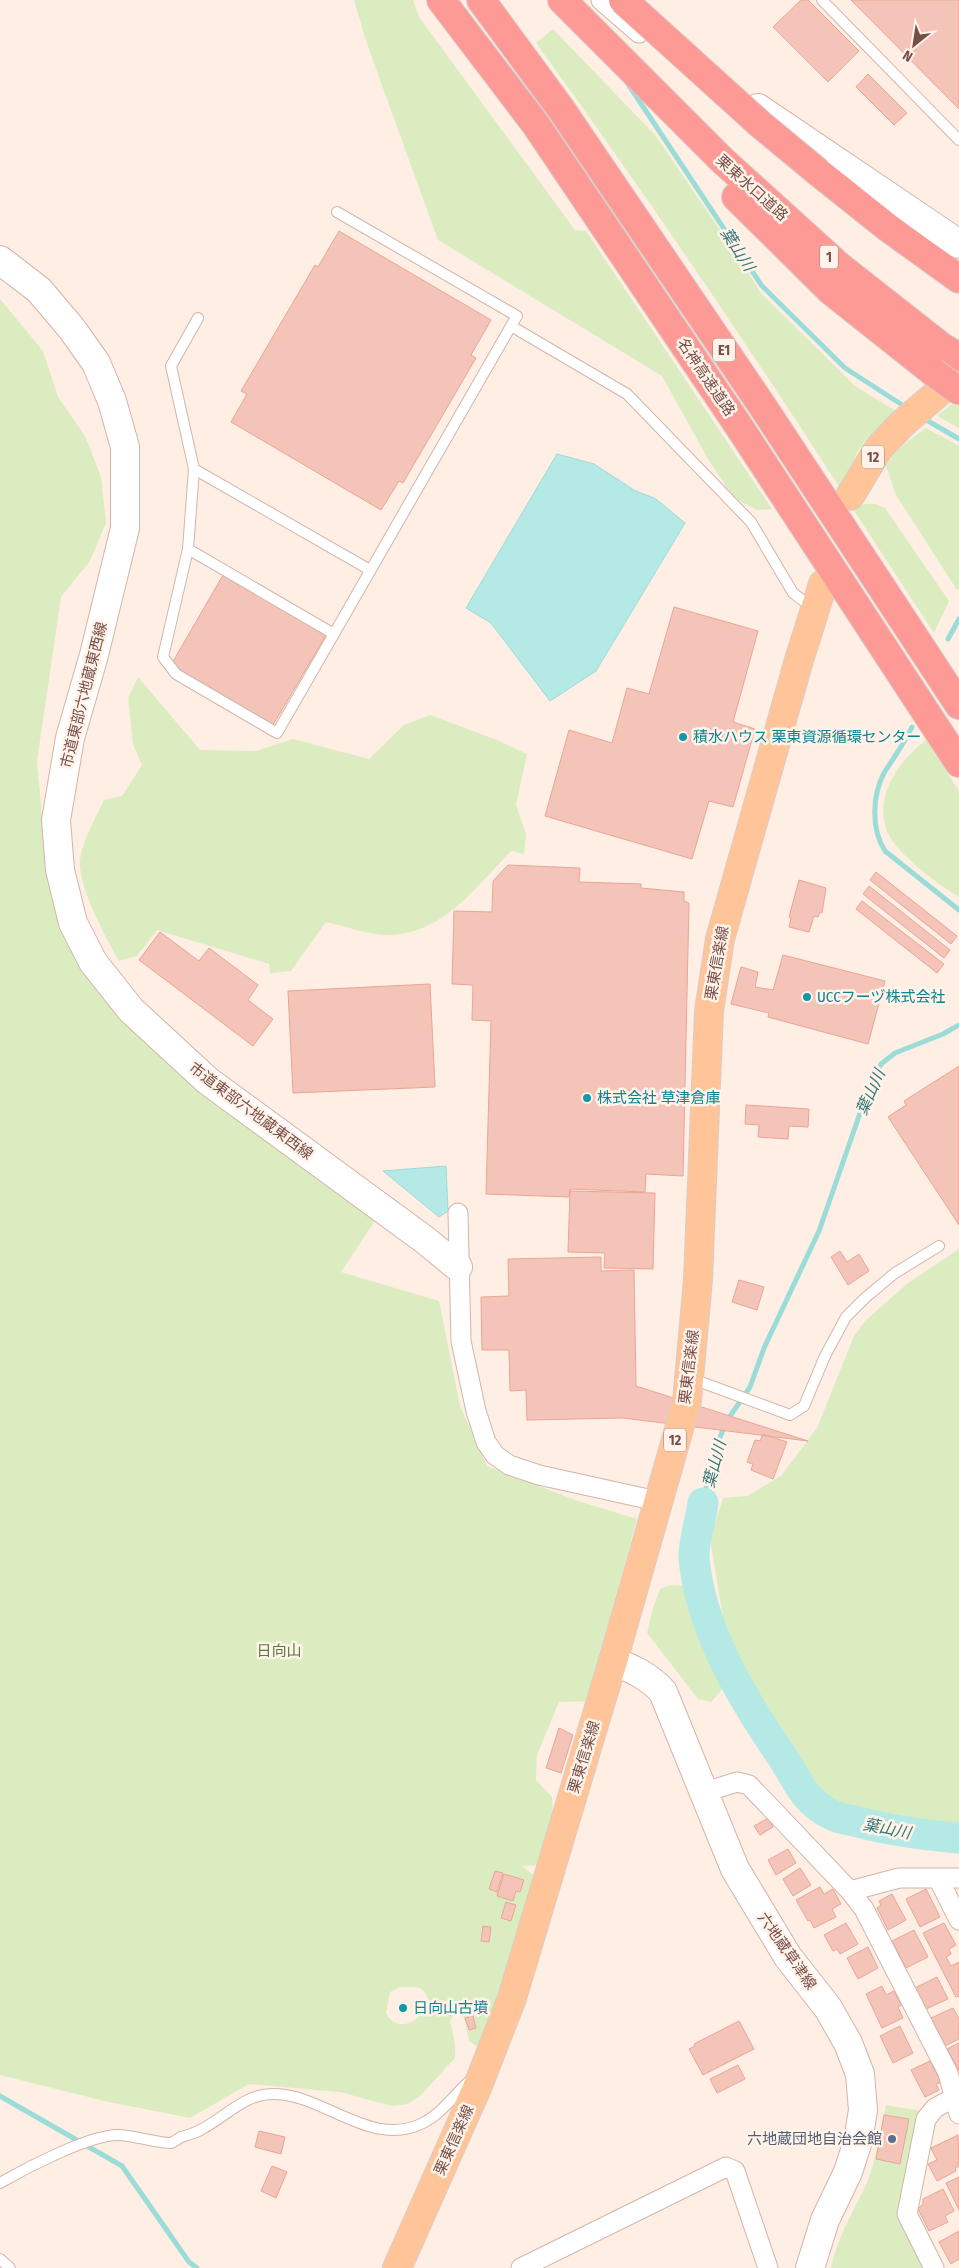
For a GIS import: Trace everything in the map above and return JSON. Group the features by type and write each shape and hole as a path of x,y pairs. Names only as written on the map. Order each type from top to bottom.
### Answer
{"highway":[{"name":"名神高速道路","path":"441,0 542,133 738,425 959,763"},
{"name":"名神高速道路","path":"481,0 561,109 749,386 959,705"},
{"name":"栗東水口道路","path":"562,0 656,97 716,166 839,266 951,352"},
{"path":"632,0 760,124 887,227 959,279"},
{"path":"716,166 832,291 946,374 959,391"}],"main road":[{"name":"12","path":"850,496 879,448 904,423 927,404 946,374"},
{"name":"栗東信楽線","path":"397,2268 484,2070 512,1998 613,1661 687,1401 698,1280 709,1011 720,939 796,670 823,584"}],"street":[{"path":"601,0 635,29 719,81 959,244"},
{"name":"市道東部六地蔵東西線","path":"0,260 38,290 72,329 96,363 112,400 124,446 126,528 94,655 70,738 56,820 60,870 73,923 93,962 131,1010 208,1081 425,1240 458,1268"},
{"path":"458,1213 461,1341 476,1411 486,1442 495,1455 509,1466 539,1475 657,1501"},
{"name":"六地蔵草津線","path":"613,1661 637,1670 653,1681 663,1692 702,1793 735,1869 788,1957 828,2008 848,2043 860,2074 863,2110 858,2141 848,2172 825,2220 810,2268"},
{"path":"702,1793 737,1782 749,1785 850,1891 864,1909 948,2073 957,2102 934,2108 926,2119 907,2214 934,2268"},
{"path":"850,1891 899,1878 959,1878"},
{"path":"938,1878 959,1920"},
{"path":"521,2268 726,2167 735,2171 768,2268"}],"lane":[{"path":"632,0 635,29"},
{"path":"822,0 959,140"},
{"path":"198,318 171,366 194,468 188,549 163,658 176,674 277,733 517,316 337,212"},
{"path":"511,326 627,394 751,522 794,593 815,609"},
{"path":"194,468 370,570"},
{"path":"188,549 334,634"},
{"path":"689,1377 790,1415 804,1406 825,1356 846,1317 895,1273 939,1246"},
{"path":"0,2183 29,2167 73,2148 116,2135 134,2136 171,2143 201,2130 251,2096 276,2094 312,2102 352,2122 400,2131 423,2123 438,2113 459,2089 484,2070"},
{"path":"0,2259 10,2268"}],"green space":[{"path":"354,0 413,0 419,17 575,230 586,231 772,509 757,510 734,498 708,459 662,376 438,240 367,44"},
{"path":"553,29 655,135 761,293 855,386 896,411 867,438 856,454 844,494 693,266 536,43"},
{"name":"日向山","path":"0,299 43,351 58,397 85,436 101,477 106,523 90,561 61,597 37,761 44,839 60,926 376,1219 341,1272 439,1301 460,1406 487,1466 575,1500 637,1519 587,1701 559,1702 537,1755 536,1780 552,1797 553,1820 538,1865 522,1866 536,1877 493,2022 478,2047 469,2041 464,2017 455,2014 450,2020 455,2044 455,2058 420,2096 408,2104 392,2106 340,2092 249,2084 190,2118 109,2102 0,2075","holes":["400,1987 421,1989 429,2001 424,2011 416,2019 405,2024 392,2021 386,2013 390,1992"]},
{"path":"959,398 959,428 937,416"},
{"path":"926,428 959,446 959,589 957,590 896,495 886,466 898,450"},
{"path":"864,504 875,504 885,508 949,601 934,633 853,509"},
{"path":"138,677 200,750 256,751 293,739 369,759 404,725 430,715 497,740 527,754 516,805 526,834 524,854 511,851 456,907 424,928 405,933 385,935 363,932 326,922 291,971 270,973 269,964 157,930 137,956 119,961 100,926 88,898 83,884 80,861 86,838 104,800 122,796 142,765 133,744 128,698"},
{"path":"926,740 959,791 959,897 930,877 900,850 888,833 884,820 883,806 891,781 906,758"},
{"path":"959,1249 959,1830 858,1817 827,1797 792,1751 750,1684 727,1640 710,1539 723,1498 747,1496 781,1476 817,1428 854,1336 865,1321 908,1283"},
{"path":"670,1585 688,1586 708,1648 726,1685 711,1702 698,1699 647,1633 660,1589"},
{"path":"886,2105 921,2111 905,2199 927,2268 831,2268 841,2236 869,2177"}],"water":[{"path":"557,454 594,464 634,490 656,499 685,523 596,671 550,701 491,623 466,608"},
{"path":"446,1166 448,1211 439,1217 383,1171"}],"building":[{"path":"801,0 808,0 859,51 828,82 773,27"},
{"path":"851,0 959,0 959,109"},
{"path":"868,74 907,113 894,125 856,87"},
{"path":"339,231 491,320 471,355 476,358 403,483 399,481 381,510 231,422 247,394 241,391 315,265 318,267"},
{"path":"223,575 326,635 273,725 171,665"},
{"name":"積水ハウス 栗東資源循環センター","path":"674,607 758,631 733,722 755,729 733,807 709,801 692,859 545,816 569,730 612,743 627,688 649,694"},
{"name":"株式会社 草津倉庫","path":"508,865 580,868 579,882 641,884 641,888 684,892 684,901 689,903 683,1176 646,1174 645,1192 570,1189 569,1197 486,1194 491,1021 472,1020 473,985 452,984 454,911 492,912 493,881"},
{"path":"876,872 957,936 951,944 870,880"},
{"path":"799,880 826,888 822,913 820,912 818,917 814,916 809,932 789,927 791,918 789,917"},
{"path":"869,886 950,950 944,958 863,894"},
{"path":"862,901 944,964 937,973 856,909"},
{"path":"160,932 199,961 209,948 258,985 248,1000 273,1019 253,1046 139,960"},
{"name":"UCCフーヅ株式会社","path":"783,955 885,981 868,1044 768,1017 769,1013 731,1004 741,967 758,972 755,987 773,990"},
{"path":"430,984 435,1087 293,1093 288,991"},
{"path":"959,1066 959,1225 888,1117 906,1105 904,1101"},
{"path":"746,1105 809,1109 808,1127 789,1126 788,1139 758,1137 759,1125 745,1124"},
{"path":"570,1191 655,1193 653,1269 604,1268 605,1253 568,1252"},
{"path":"840,1251 847,1262 859,1254 869,1271 848,1285 831,1257"},
{"path":"601,1257 601,1271 634,1270 636,1386 808,1441 623,1418 527,1420 526,1390 510,1391 509,1350 482,1350 481,1297 509,1296 508,1259"},
{"path":"739,1280 764,1287 757,1310 732,1302"},
{"path":"763,1434 787,1442 773,1479 751,1470 753,1464 747,1462 755,1440 760,1441"},
{"path":"559,1728 573,1735 561,1773 546,1768"},
{"path":"768,1818 773,1827 760,1835 754,1826"},
{"path":"788,1849 796,1863 776,1875 768,1860"},
{"path":"800,1868 811,1885 793,1896 783,1879"},
{"path":"495,1871 503,1873 497,1892 489,1889"},
{"path":"504,1874 524,1880 520,1892 516,1891 513,1901 497,1896"},
{"path":"820,1887 824,1894 833,1889 841,1904 832,1909 836,1917 814,1928 796,1900"},
{"path":"926,1889 940,1917 920,1927 906,1899"},
{"path":"892,1894 906,1920 888,1930 877,1908 881,1905 879,1901"},
{"path":"506,1902 516,1905 511,1921 501,1918"},
{"path":"846,1923 858,1944 840,1954 837,1949 833,1951 824,1935"},
{"path":"944,1923 956,1945 949,1949 951,1954 946,1957 951,1966 959,1962 959,1996 956,1997 923,1933"},
{"path":"483,1926 491,1927 489,1942 481,1941"},
{"path":"914,1930 928,1957 906,1968 892,1941"},
{"path":"868,1947 878,1968 858,1979 847,1958"},
{"path":"937,1977 948,1999 926,2009 915,1988"},
{"path":"882,1986 886,1995 894,1991 901,2005 898,2007 903,2018 882,2028 866,1994"},
{"path":"953,2008 959,2019 959,2039 945,2046 931,2018"},
{"path":"473,2016 476,2028 469,2030 465,2018"},
{"path":"739,2021 754,2049 703,2075 689,2049 695,2046 694,2044"},
{"path":"900,2026 913,2053 893,2063 880,2036"},
{"path":"959,2043 959,2071 947,2049"},
{"path":"930,2061 941,2082 936,2084 939,2090 925,2097 911,2070"},
{"path":"738,2065 745,2079 717,2093 710,2079"},
{"name":"六地蔵団地自治会館","path":"884,2115 909,2119 900,2164 876,2159"},
{"path":"259,2131 285,2137 281,2154 255,2147"},
{"path":"958,2135 959,2166 955,2168 956,2171 937,2181 928,2164 937,2160 931,2148"},
{"path":"272,2166 287,2172 276,2198 261,2191"},
{"path":"959,2177 959,2210 946,2183"},
{"path":"943,2189 954,2211 945,2216 948,2222 929,2231 918,2209 923,2204 923,2199"},
{"path":"959,2231 959,2259 951,2264 939,2242"}],"waterway":[{"name":"葉山川","path":"626,81 762,286 845,368 907,408"},
{"name":"葉山川","path":"923,418 959,439"},
{"name":"葉山川","path":"948,639 959,619"},
{"name":"葉山川","path":"912,727 880,782 875,802 877,833 885,851 959,910"},
{"name":"葉山川","path":"703,1503 714,1453 726,1422 750,1387 764,1348 819,1231 866,1096 881,1064 895,1053 943,1034 959,1025"},
{"name":"葉山川","path":"703,1503 694,1559 705,1612 714,1637 738,1687 807,1796 822,1809 842,1818 896,1830 959,1838"},
{"path":"0,2096 122,2166 189,2262 197,2268"}],"place":[{"name":"積水ハウス 栗東資源循環センター","path":"683,737"},
{"name":"UCCフーヅ株式会社","path":"807,997"},
{"name":"株式会社 草津倉庫","path":"587,1098"},
{"name":"日向山古墳","path":"403,2008"},
{"name":"六地蔵団地自治会館","path":"892,2139"}]}
